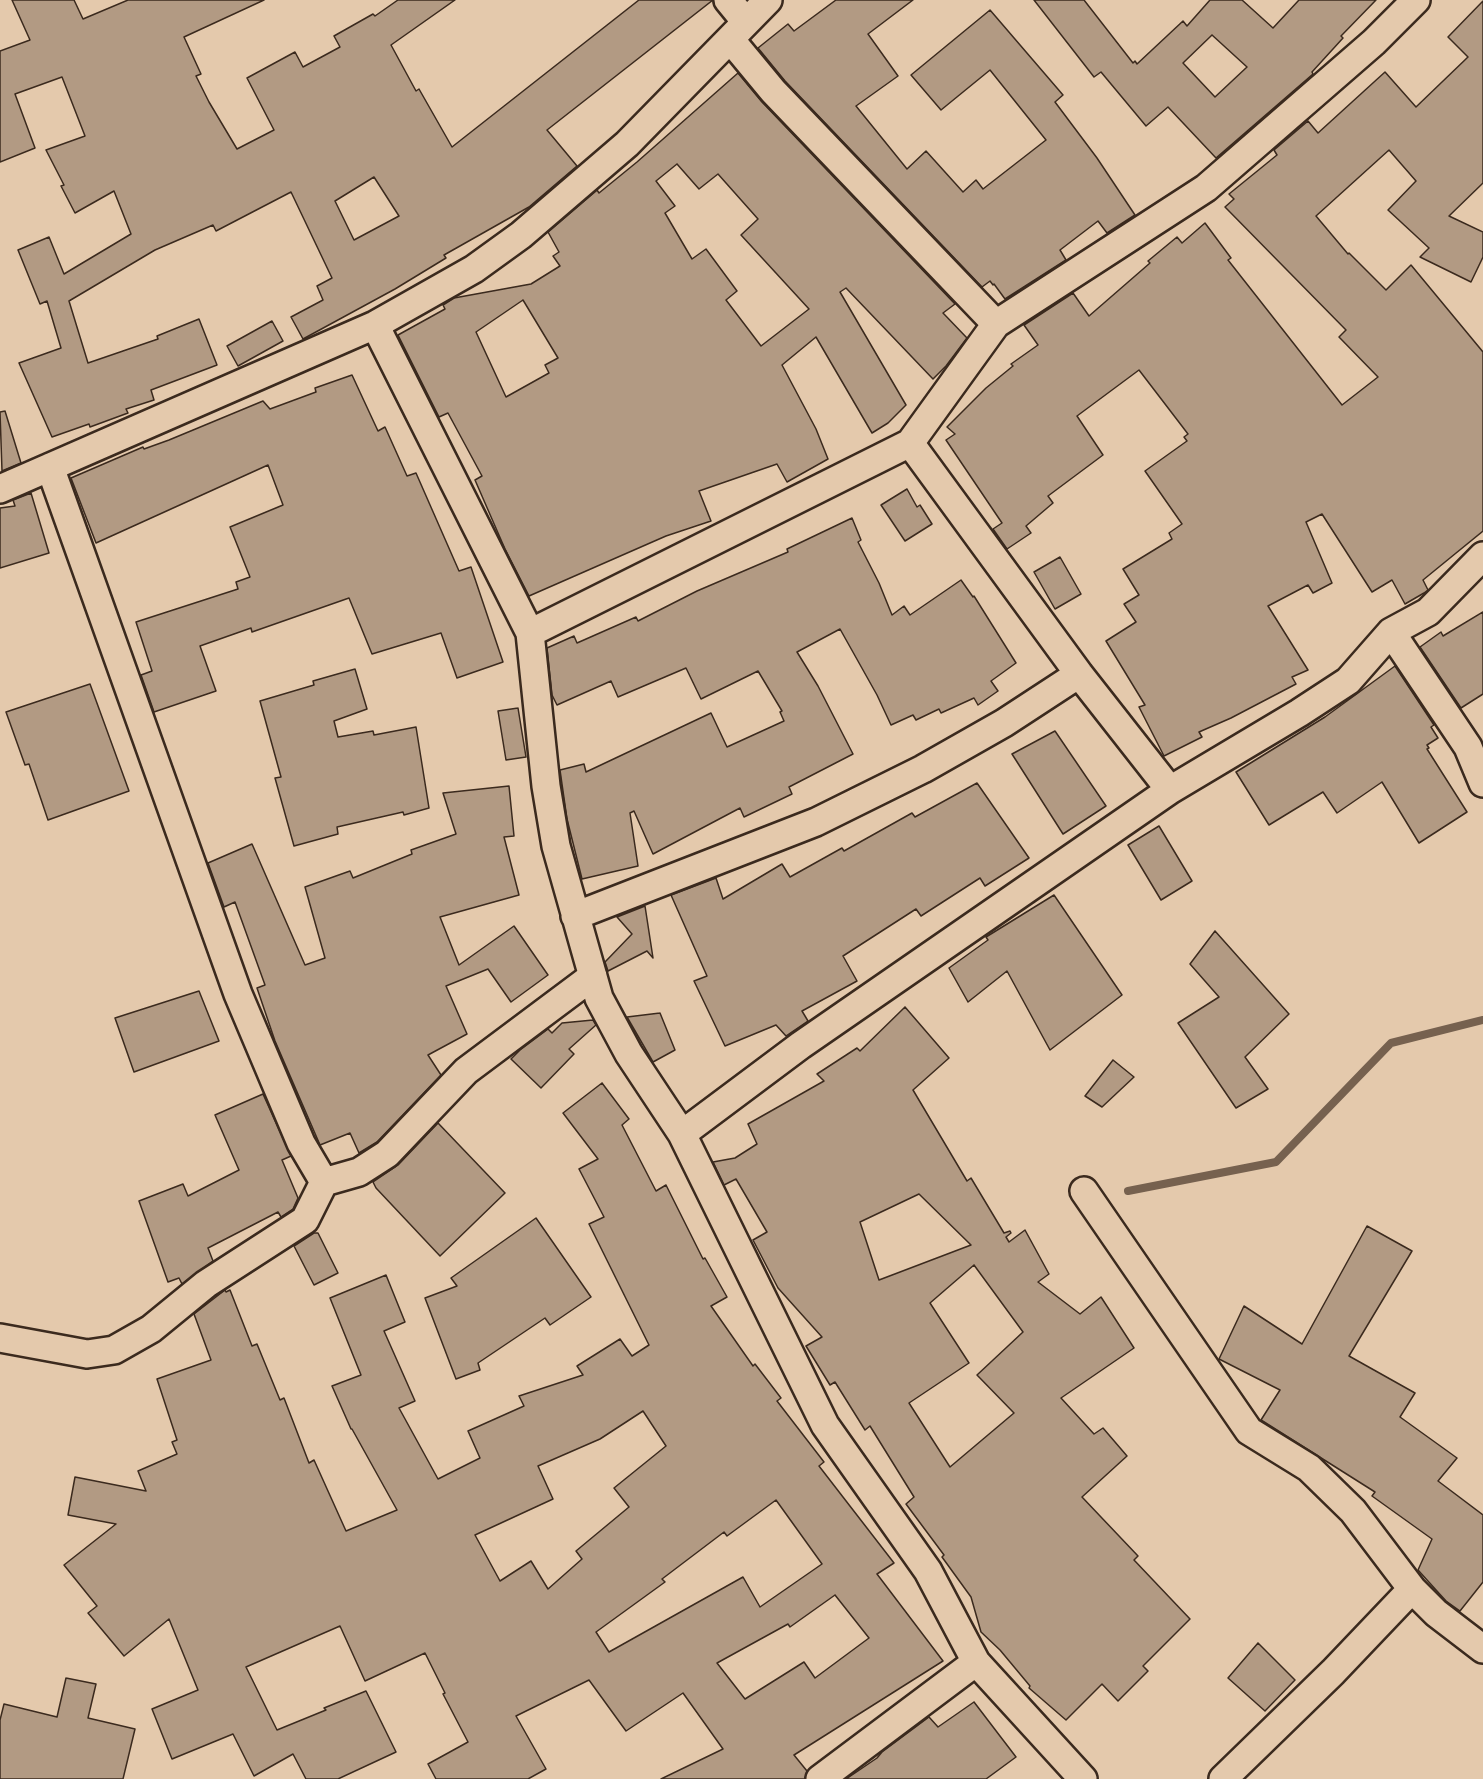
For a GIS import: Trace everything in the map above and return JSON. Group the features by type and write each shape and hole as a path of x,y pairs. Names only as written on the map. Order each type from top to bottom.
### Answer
{"street":[{"path":"729,0 738,30 773,91 996,324"},
{"path":"0,489 375,325 474,269 521,235 627,144 768,0"},
{"path":"530,633 910,444 996,324 1206,188 1374,42 1416,0"},
{"path":"375,325 530,633 546,786 556,846 599,998 629,1054 682,1134 825,1425 928,1571 976,1662 1083,1779"},
{"path":"910,444 1079,674 1170,790"},
{"path":"50,467 238,994 301,1143 324,1182"},
{"path":"682,1134 801,1045 1170,790 1348,681 1391,632 1428,612 1483,556"},
{"path":"1391,632 1468,747 1483,783"},
{"path":"575,916 816,822 933,763 1004,723 1079,674"},
{"path":"0,1338 87,1354 114,1350 151,1329 206,1284 305,1220 324,1182 359,1172 387,1154 466,1071 593,976"},
{"path":"1084,1191 1249,1431 1309,1468 1353,1511 1412,1589 1436,1613 1483,1649"},
{"path":"1223,1779 1333,1672 1412,1589"},
{"path":"820,1779 976,1662"}],"building":[{"path":"12,0 74,0 83,19 128,0 264,0 184,37 201,74 196,76 237,149 274,130 247,78 295,52 303,67 340,47 334,36 373,14 375,16 398,0 455,0 391,45 416,91 419,89 452,147 639,0 713,0 547,130 577,166 529,207 444,255 446,258 395,289 303,339 291,317 323,300 317,286 332,278 291,192 216,231 213,225 155,250 69,301 88,363 158,339 157,336 199,319 217,365 151,390 154,400 126,409 128,413 90,427 89,424 52,437 19,363 61,348 47,301 40,304 18,250 49,237 64,274 131,234 114,191 75,213 61,186 64,185 46,150 85,136 62,77 15,94 35,148 0,162 0,51 30,40","holes":["374,177 399,216 354,240 335,201"]},
{"path":"836,0 913,0 868,34 898,76 856,106 907,169 926,151 963,192 976,180 983,189 1046,140 990,70 941,110 911,75 990,10 1063,95 1055,102 1097,158 1135,215 1107,233 1098,221 1060,250 1066,260 1005,299 990,281 982,287 785,81 758,48 788,24 794,31"},
{"path":"1034,0 1084,0 1133,63 1135,61 1137,64 1183,21 1187,26 1210,0 1242,0 1273,28 1299,0 1376,0 1341,36 1343,38 1312,72 1313,74 1216,158 1168,107 1146,126 1101,72 1094,77","holes":["1212,35 1247,67 1215,97 1183,63"]},
{"path":"1483,1 1483,183 1449,216 1483,232 1483,257 1471,282 1420,257 1429,248 1388,210 1416,181 1389,150 1316,216 1348,254 1386,290 1411,265 1483,352 1483,531 1423,580 1428,590 1405,604 1392,580 1372,592 1322,514 1306,522 1332,583 1313,593 1308,585 1268,606 1308,670 1292,677 1296,684 1199,732 1202,737 1164,756 1139,707 1145,705 1106,641 1136,622 1124,604 1139,595 1123,569 1172,539 1169,533 1182,524 1145,471 1187,441 1184,437 1188,434 1139,370 1077,416 1103,455 1048,496 1053,503 1026,526 1031,533 1007,549 993,529 1002,523 946,440 955,434 947,427 986,388 1013,366 1011,364 1038,345 1024,325 1073,293 1089,316 1177,237 1182,243 1205,223 1231,258 1228,260 1342,405 1378,377 1339,337 1346,330 1225,207 1234,199 1229,194 1277,155 1274,150 1308,121 1318,133 1385,72 1416,107 1468,57 1448,37"},
{"path":"738,73 762,102 955,304 943,313 967,338 933,379 846,288 840,292 906,405 888,423 872,433 816,337 782,365 816,429 828,459 787,482 777,464 699,491 711,521 666,536 529,596 505,549 475,480 482,476 448,413 439,417 398,335 445,309 443,305 454,298 531,284 560,266 553,256 559,252 548,232 597,190 599,193","holes":["677,164 699,189 718,174 758,219 741,235 809,309 761,346 726,300 737,291 706,249 692,259 665,213 675,206 656,181","523,300 558,358 545,365 549,373 506,397 476,332"]},
{"path":"272,321 283,341 238,366 227,346"},
{"path":"352,375 378,431 385,427 407,476 416,473 459,571 471,567 503,662 457,678 441,633 372,654 349,598 252,632 251,628 200,646 216,691 154,712 141,675 152,671 136,622 238,589 236,582 250,577 230,527 283,505 268,465 96,543 71,478 143,447 144,449 169,440 263,401 270,409 316,392 315,388"},
{"path":"5,411 21,463 2,471 0,412"},
{"path":"907,489 917,507 920,505 932,524 905,541 881,505"},
{"path":"31,493 49,553 0,568 0,508 15,506 13,500"},
{"path":"852,518 861,540 858,542 892,615 904,606 910,615 961,580 974,596 1016,663 991,681 998,691 978,705 974,698 941,713 939,709 916,720 913,715 891,725 840,629 797,652 818,686 853,754 789,787 792,794 744,817 740,808 653,854 634,811 630,813 638,866 582,879 567,819 560,770 584,764 586,772 711,713 727,747 784,721 780,712 782,711 758,671 701,699 686,668 618,697 611,681 557,705 552,695 547,648 574,636 577,643 636,617 638,621 697,591 788,552 787,549"},
{"path":"1060,557 1081,594 1055,609 1034,572"},
{"path":"1483,612 1483,694 1461,708 1420,647 1441,632 1443,636"},
{"path":"1395,666 1434,725 1431,727 1438,738 1427,745 1429,748 1427,749 1467,812 1419,843 1382,782 1337,813 1323,792 1269,825 1236,772 1325,717"},
{"path":"355,669 367,709 334,721 338,737 373,731 374,735 416,727 429,808 337,827 338,834 294,846 275,778 281,777 260,701 314,685 313,681"},
{"path":"90,684 129,791 48,820 29,764 25,765 6,712"},
{"path":"518,708 526,757 506,760 498,711"},
{"path":"1055,731 1106,806 1063,834 1012,754"},
{"path":"977,783 1029,858 985,886 980,878 921,916 916,909 843,956 857,981 802,1011 808,1021 786,1036 776,1025 725,1046 694,981 707,976 671,895 716,878 723,899 782,864 790,877 842,848 844,851 912,813 915,817"},
{"path":"509,786 514,836 504,837 519,895 440,917 459,965 514,926 548,975 511,1002 488,969 446,986 467,1034 428,1055 441,1075 377,1142 359,1153 350,1133 320,1145 275,1041 257,988 265,985 235,902 224,907 208,863 252,844 305,965 325,958 305,887 350,871 353,878 412,854 411,850 456,834 443,793"},
{"path":"1159,826 1192,881 1161,900 1128,845"},
{"path":"1054,895 1122,995 1050,1050 1007,971 968,1002 949,968 988,940 986,937"},
{"path":"645,906 653,958 647,951 608,971 605,962 632,934 617,917"},
{"path":"1215,931 1289,1014 1245,1057 1268,1089 1236,1108 1178,1023 1219,997 1190,964"},
{"path":"199,991 219,1041 134,1072 115,1018"},
{"path":"905,1007 949,1058 913,1090 967,1181 971,1178 1004,1233 1010,1231 1011,1233 1006,1237 1009,1242 1025,1230 1049,1274 1038,1282 1080,1314 1101,1297 1134,1348 1061,1398 1094,1434 1103,1428 1127,1456 1082,1497 1138,1556 1134,1560 1190,1619 1143,1666 1148,1671 1118,1701 1102,1684 1066,1720 1029,1688 1030,1686 1000,1650 981,1632 971,1597 942,1557 944,1555 906,1504 914,1497 870,1426 865,1430 835,1382 830,1385 806,1346 822,1337 778,1288 753,1240 767,1232 736,1179 724,1185 713,1162 735,1158 757,1144 748,1124 824,1081 817,1074 857,1048 860,1051","holes":["919,1194 971,1245 879,1280 860,1222","974,1265 1023,1332 977,1375 1014,1413 950,1467 909,1403 969,1363 930,1303"]},
{"path":"660,1013 675,1050 653,1062 627,1017"},
{"path":"593,1020 596,1025 569,1049 574,1054 541,1088 511,1059 548,1029 552,1033 562,1023"},
{"path":"1113,1060 1134,1077 1102,1107 1085,1096"},
{"path":"602,1083 629,1119 622,1125 656,1191 666,1185 703,1259 705,1258 727,1297 711,1306 753,1366 755,1364 781,1398 777,1401 824,1462 819,1466 894,1563 877,1574 943,1661 794,1755 807,1771 805,1779 661,1779 723,1749 683,1693 626,1731 589,1680 516,1716 546,1769 528,1779 436,1779 428,1764 468,1742 425,1653 365,1681 340,1626 246,1667 277,1730 366,1691 396,1752 338,1779 306,1779 293,1754 254,1776 233,1734 172,1759 152,1709 198,1690 169,1619 124,1656 88,1613 97,1606 64,1565 116,1524 68,1515 75,1477 146,1491 138,1471 177,1454 172,1442 177,1440 157,1379 211,1360 194,1314 225,1290 226,1292 230,1290 252,1346 257,1344 280,1400 284,1398 309,1463 314,1460 346,1531 397,1510 351,1429 332,1386 361,1375 330,1298 386,1275 405,1322 384,1331 415,1401 399,1408 438,1479 480,1458 468,1431 524,1406 519,1396 583,1375 577,1366 620,1339 632,1356 649,1345 589,1224 604,1217 579,1169 598,1159 563,1113","holes":["643,1411 666,1446 614,1488 629,1507 576,1551 582,1559 548,1589 531,1561 500,1581 475,1535 553,1499 538,1466 600,1439","776,1500 822,1564 760,1607 743,1577 609,1652 596,1632 665,1582 662,1579 724,1532 727,1536","835,1595 869,1638 815,1678 804,1662 745,1699 717,1663 788,1624 790,1627"]},
{"path":"263,1094 291,1156 282,1160 298,1198 293,1209 281,1217 278,1212 208,1248 213,1261 182,1284 179,1278 168,1282 139,1201 183,1184 188,1196 239,1170 215,1115"},
{"path":"438,1123 505,1193 440,1256 376,1188 373,1182 398,1165"},
{"path":"536,1218 591,1297 550,1325 545,1318 478,1363 480,1370 456,1379 425,1298 457,1286 451,1278"},
{"path":"1367,1226 1412,1251 1349,1356 1415,1393 1400,1417 1457,1458 1438,1481 1483,1515 1483,1582 1460,1611 1446,1601 1418,1570 1432,1539 1372,1496 1375,1492 1261,1420 1280,1390 1219,1359 1244,1306 1302,1344"},
{"path":"314,1233 318,1233 338,1273 314,1285 294,1246"},
{"path":"1258,1643 1295,1680 1265,1711 1228,1678"},
{"path":"66,1678 96,1684 88,1718 135,1729 123,1779 0,1779 0,1720 4,1704 57,1717"},
{"path":"974,1702 1016,1757 986,1779 846,1779 929,1717 938,1727"}],"waterway":[{"path":"1128,1191 1276,1162 1391,1043 1483,1020"}]}
